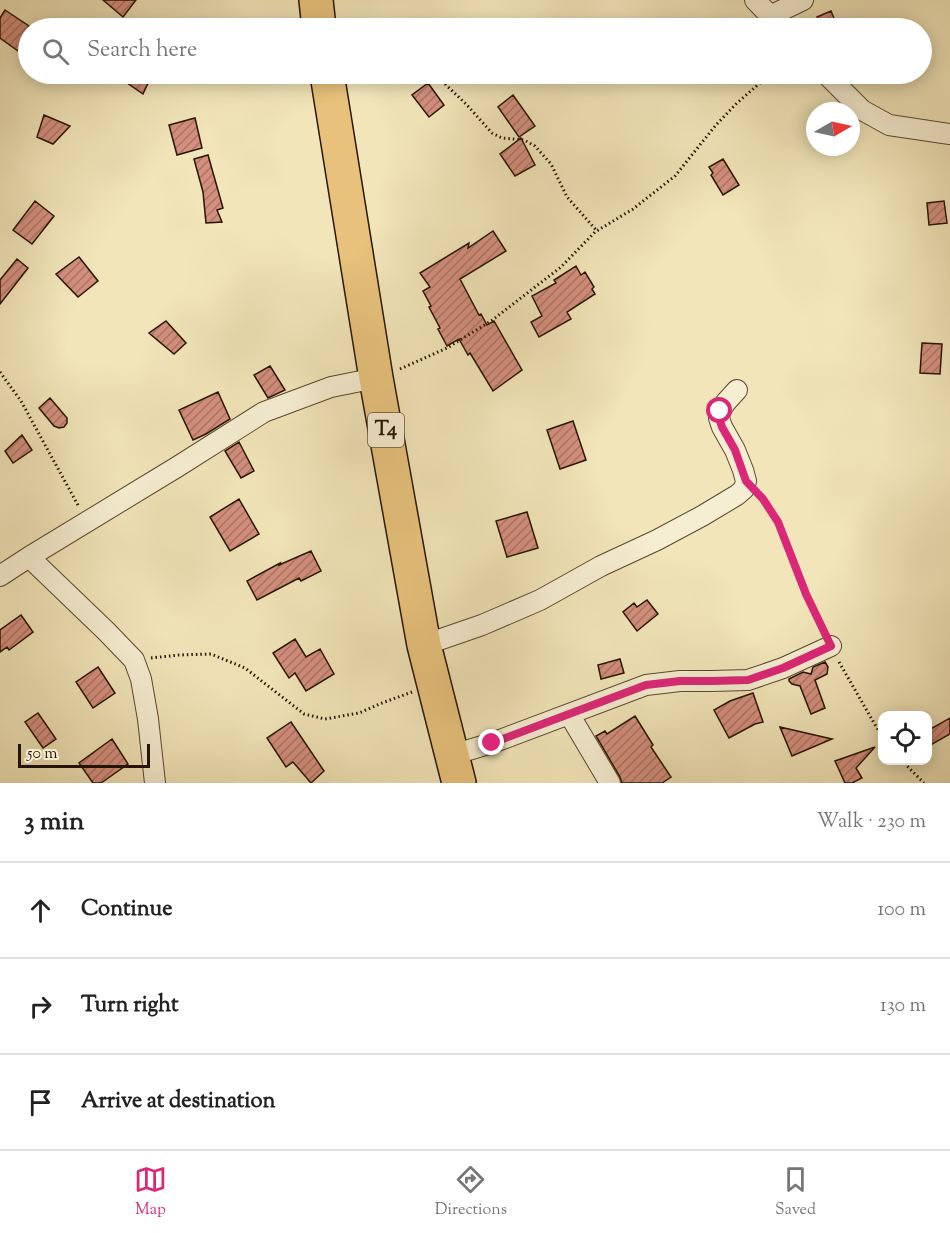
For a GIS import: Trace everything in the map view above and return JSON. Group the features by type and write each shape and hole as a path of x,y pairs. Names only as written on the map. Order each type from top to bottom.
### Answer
{"highway":[{"path":"316,0 318,18"},
{"name":"T4","path":"329,84 376,378 424,645 455,769"}],"street":[{"path":"756,0 772,18"},
{"path":"781,18 803,0"},
{"path":"836,84 862,110 889,125 950,134"},
{"path":"0,576 264,412 331,387 376,378"},
{"path":"424,645 482,625 540,600 601,566 657,540 737,495 744,489 746,481 735,450 719,418 720,411 737,390"},
{"path":"28,557 134,660 141,679 148,719 155,783"},
{"path":"455,769 492,743 646,685 680,681 748,680 783,668 831,646"},
{"path":"569,714 610,783"}],"path":[{"path":"445,84 492,133 502,138 524,140 535,146 551,164 567,197 597,231"},
{"path":"376,378 447,348 491,321 561,267 597,231 633,209 675,176 736,104 759,84"},
{"path":"0,372 21,402 88,521"},
{"path":"746,481 763,499 778,522 806,594 831,646 878,729"},
{"path":"134,660 211,654 245,668 304,714 325,719 359,713 433,684"},
{"path":"906,765 924,783"}],"building":[{"path":"103,0 136,0 123,17"},
{"path":"5,10 18,19 18,51 0,38 0,18"},
{"path":"831,11 834,18 817,18"},
{"path":"128,84 148,84 143,94"},
{"path":"429,84 444,105 429,117 412,95"},
{"path":"513,95 535,126 519,137 498,107"},
{"path":"44,115 70,126 53,144 37,137"},
{"path":"195,118 202,148 177,155 169,125"},
{"path":"521,138 535,165 515,176 500,154"},
{"path":"208,155 223,208 217,210 222,222 206,223 203,192 194,159"},
{"path":"723,159 739,185 723,195 709,167"},
{"path":"35,201 54,216 32,244 13,230"},
{"path":"944,201 947,223 929,225 927,203"},
{"path":"493,231 506,251 460,279 479,315 481,314 487,325 494,321 522,370 493,391 459,339 447,346 423,291 430,287 420,273 469,243 468,248"},
{"path":"79,257 98,281 78,297 56,274"},
{"path":"17,259 28,268 0,304 0,280"},
{"path":"576,266 581,275 585,272 594,287 592,289 595,294 567,312 571,319 539,337 531,322 542,316 532,296 556,283 554,280"},
{"path":"166,321 186,343 174,354 149,333"},
{"path":"922,343 942,344 940,374 920,373"},
{"path":"270,366 285,390 268,398 254,375"},
{"path":"218,392 230,419 193,440 179,410"},
{"path":"50,398 67,418 64,427 54,426 39,408"},
{"path":"573,421 586,460 560,469 547,430"},
{"path":"22,435 32,450 13,463 5,451"},
{"path":"239,442 254,471 241,478 225,451"},
{"path":"239,499 259,534 230,551 210,517"},
{"path":"527,512 538,548 507,557 496,521"},
{"path":"311,551 321,571 301,581 299,578 257,600 247,581 280,563 279,565"},
{"path":"647,600 658,614 637,631 623,612 634,603 637,607"},
{"path":"21,615 33,632 9,650 7,647 0,652 0,630"},
{"path":"295,639 306,657 320,649 334,674 306,691 295,673 289,678 273,653"},
{"path":"620,659 624,673 601,679 598,665"},
{"path":"825,662 828,667 827,674 815,680 825,708 811,714 800,686 792,684 789,679 803,672 811,674 813,667"},
{"path":"98,667 115,693 93,708 76,682"},
{"path":"753,693 763,722 729,738 714,710 730,701"},
{"path":"38,713 56,739 43,748 25,722"},
{"path":"635,716 653,745 651,747 671,777 662,783 622,783 596,736 605,731 607,734"},
{"path":"950,718 950,734 932,744 932,728"},
{"path":"291,722 324,771 311,783 293,762 286,767 267,738"},
{"path":"780,727 832,739 792,756"},
{"path":"112,739 128,764 101,783 93,783 79,763"},
{"path":"875,747 856,768 862,778 852,783 845,783 835,761"}],"route":[{"path":"492,743 646,685 680,681 748,680 783,668 831,646 806,594 778,522 763,499 746,481 735,450 722,427 719,418 720,411"}]}
